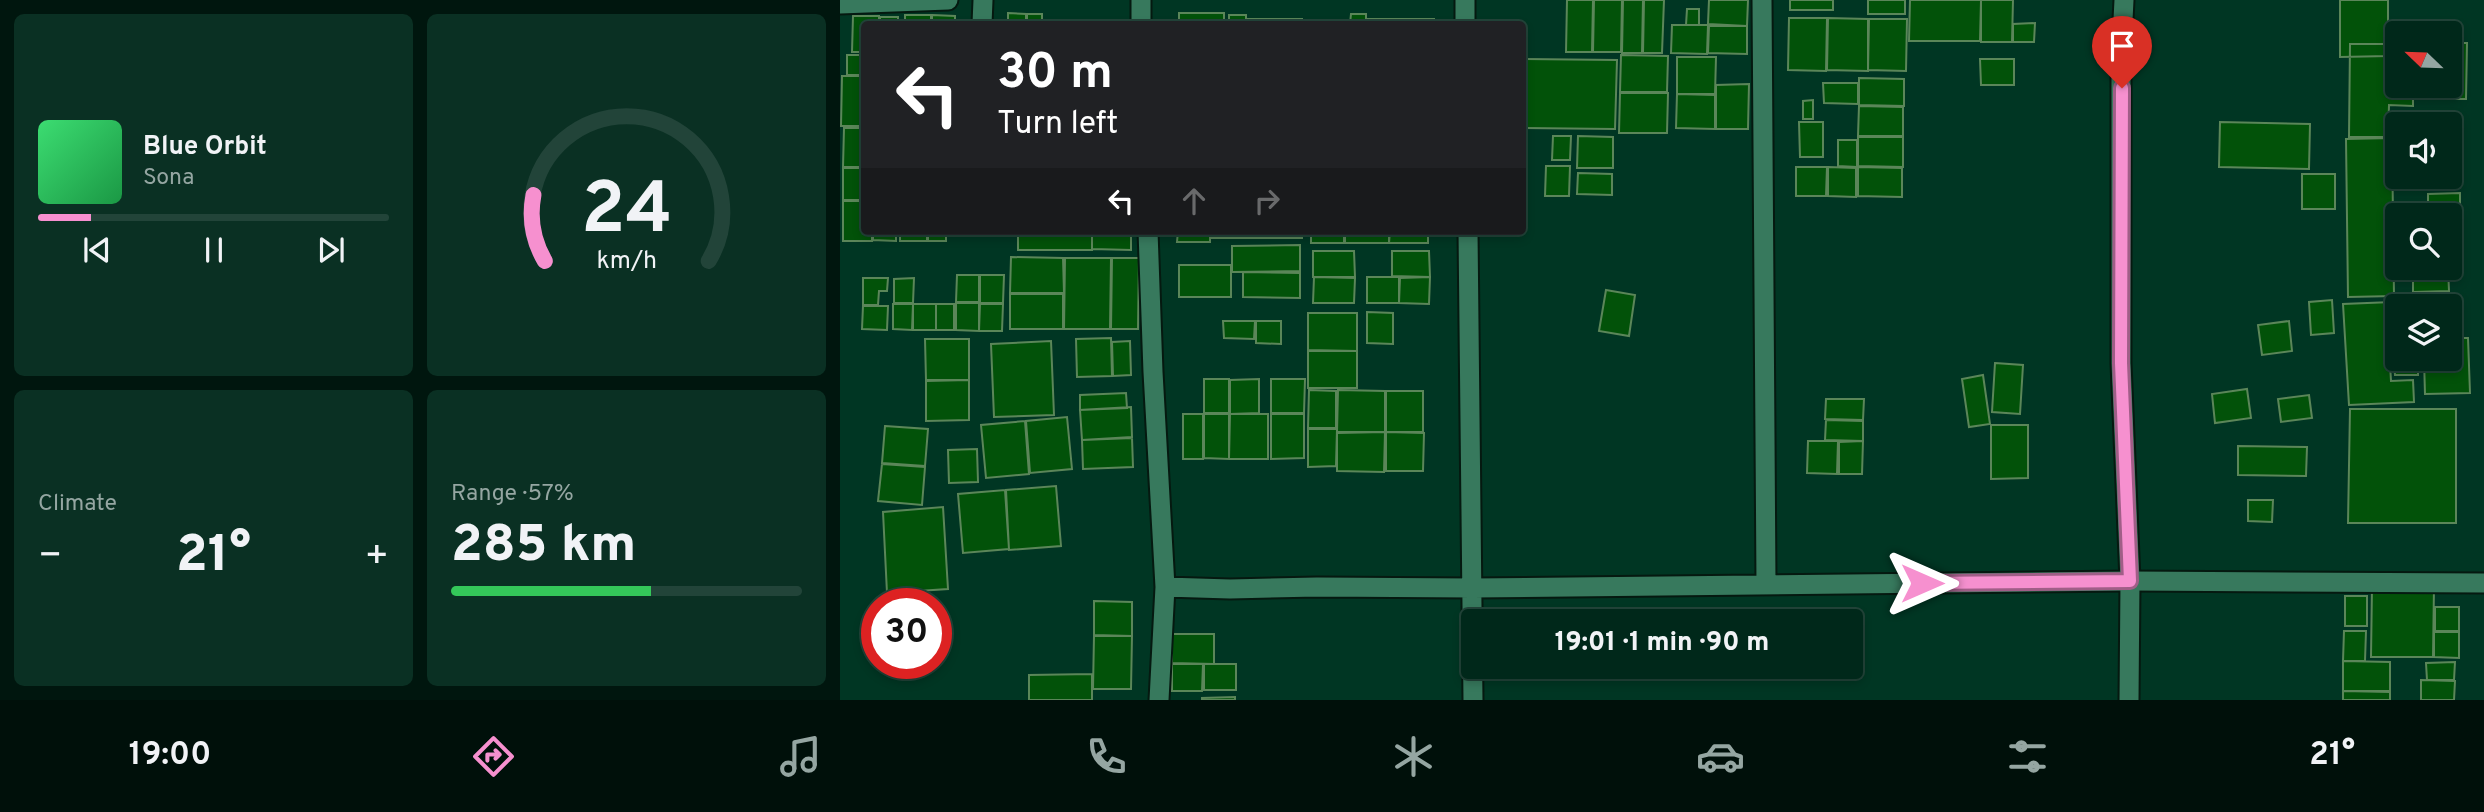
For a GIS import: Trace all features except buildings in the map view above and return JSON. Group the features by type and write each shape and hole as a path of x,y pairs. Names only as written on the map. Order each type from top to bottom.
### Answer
{"street":[{"path":"840,4 948,0"},
{"path":"982,21 983,0"},
{"path":"1141,0 1142,21"},
{"path":"1465,0 1465,21"},
{"path":"1762,0 1766,584"},
{"path":"2124,0 2121,363 2130,581 2129,700"},
{"path":"1148,235 1165,587 1159,700"},
{"path":"1468,235 1473,700"},
{"path":"1165,587 1473,588 2130,581 2484,583"}],"route":[{"path":"1922,583 2130,581 2121,363 2122,88"}]}
